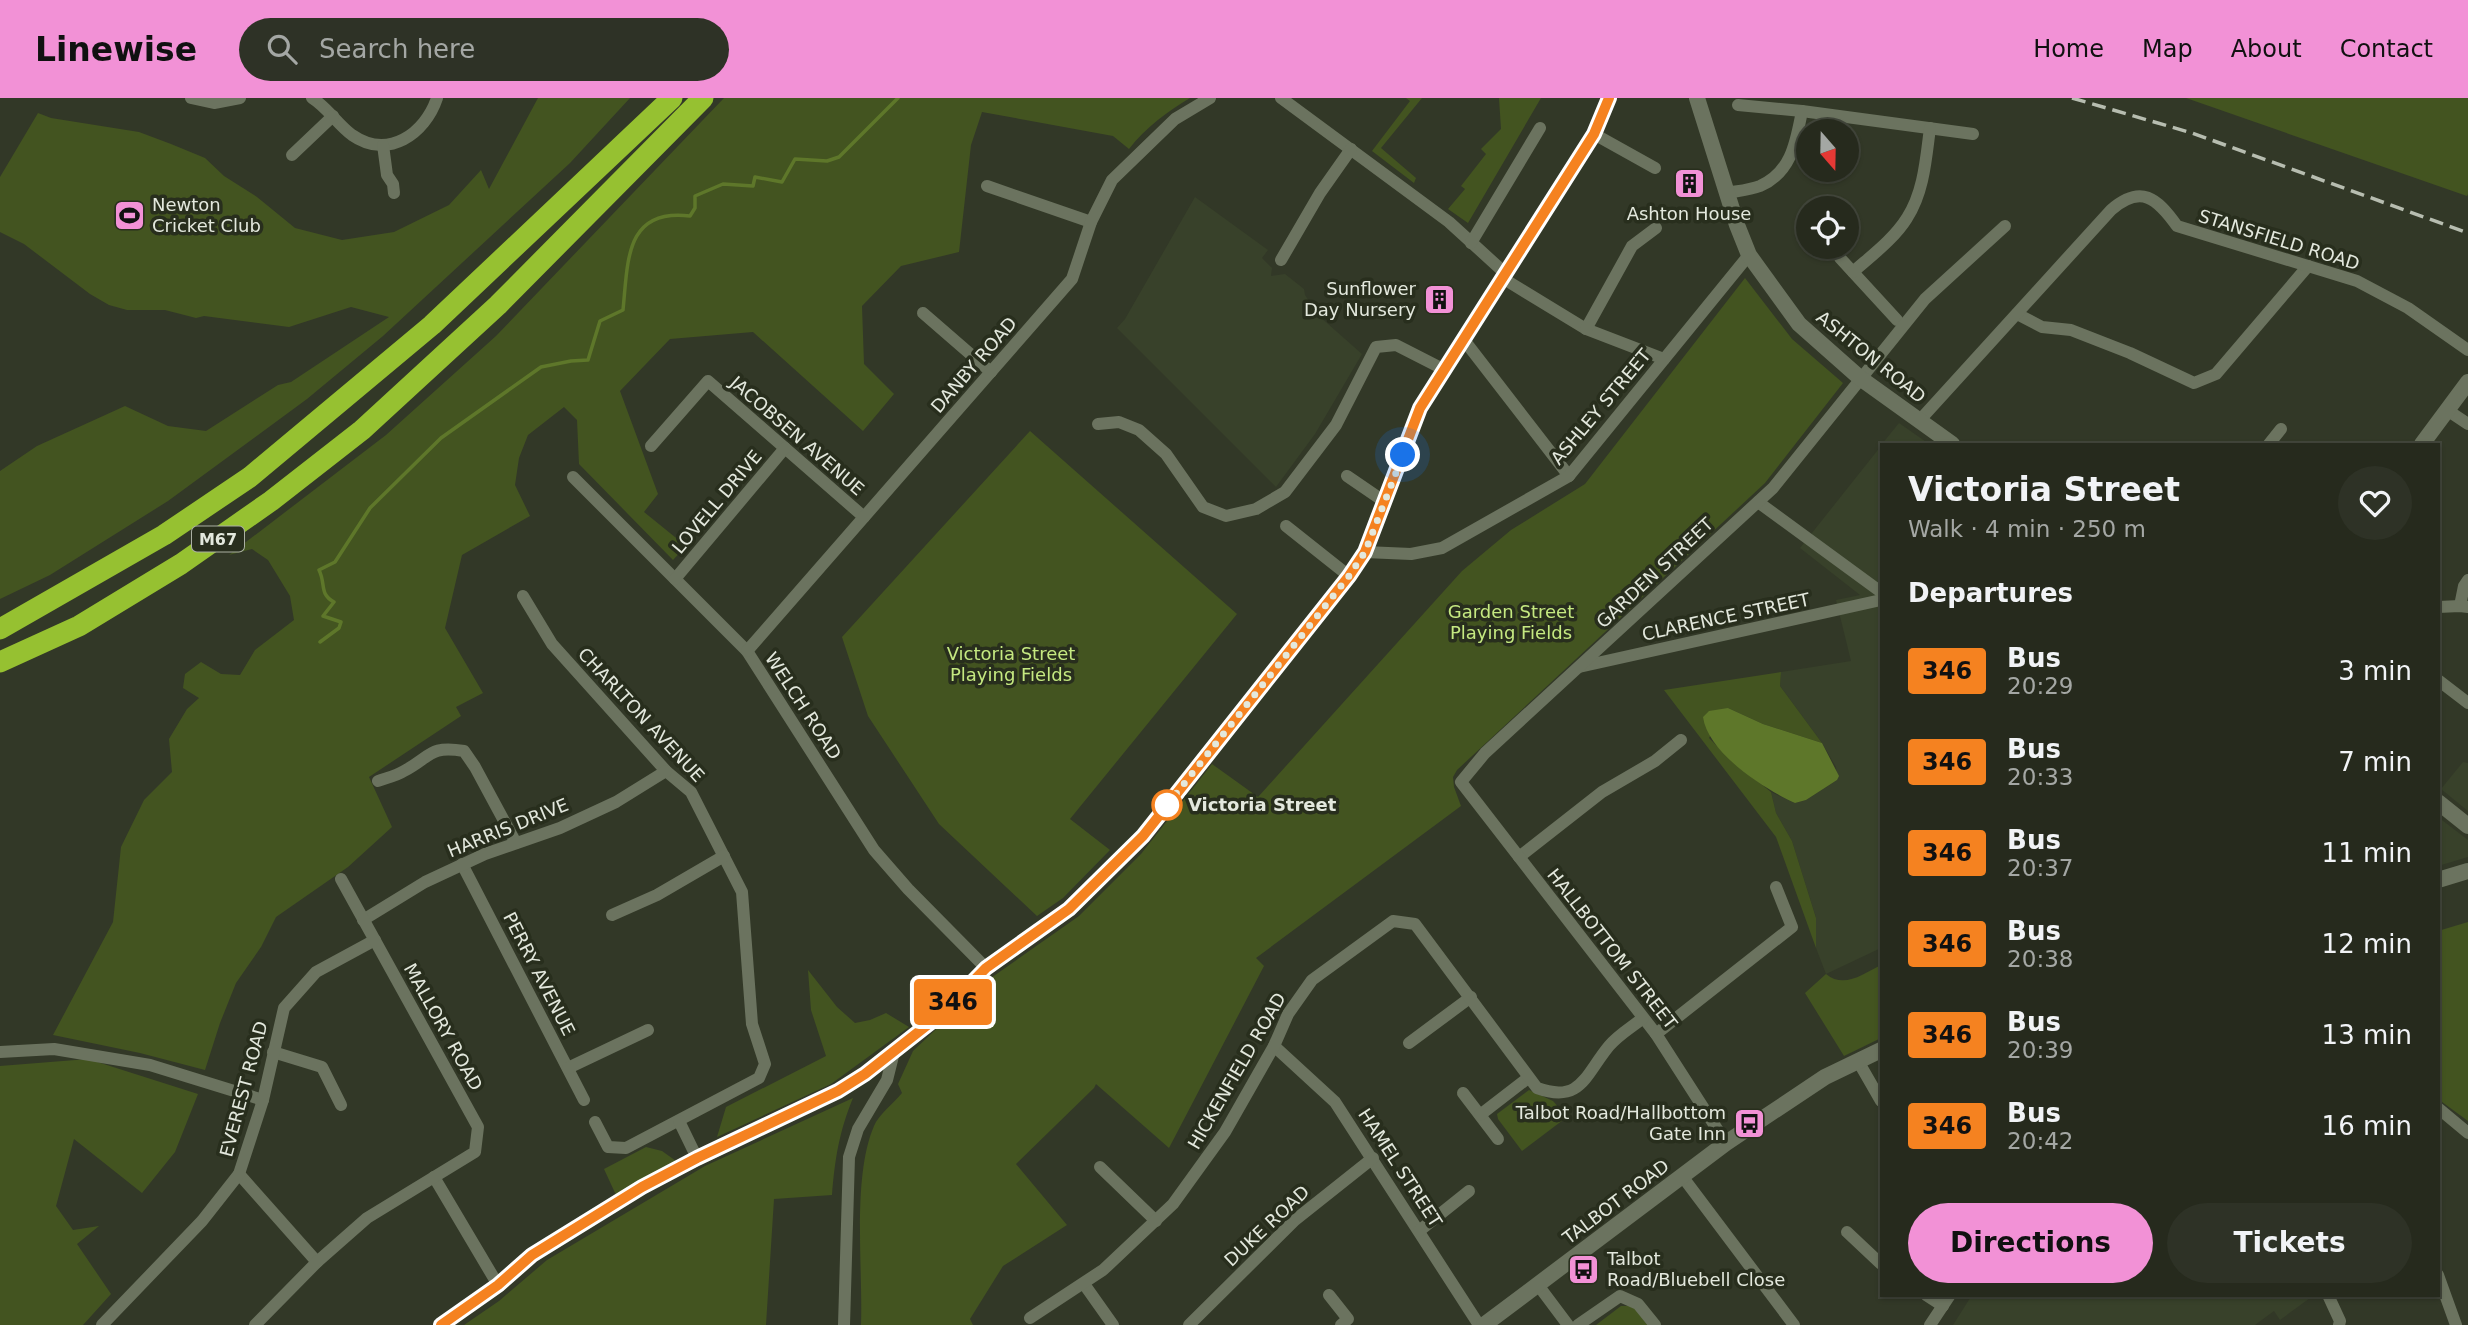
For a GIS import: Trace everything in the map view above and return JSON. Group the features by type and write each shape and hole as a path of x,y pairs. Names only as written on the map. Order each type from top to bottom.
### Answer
{"highway":[{"name":"M67","path":"0,629 164,536 240,484 432,325 672,98"},
{"name":"M67","path":"0,662 79,626 181,564 271,501 362,430 498,305 704,98"}],"street":[{"path":"191,98 214,103 240,98"},
{"path":"312,98 356,138 383,145 402,141 416,132 432,112 437,98"},
{"name":"DANBY ROAD","path":"747,650 1072,279 1091,222 1112,180 1175,120 1210,98"},
{"path":"1281,98 1449,222 1505,276 1586,329 1664,359"},
{"path":"441,1325 498,1285 532,1255 642,1187 838,1091 865,1074 940,1015 986,968 1069,909 1143,836 1349,576 1365,552 1420,408 1594,134 1608,98"},
{"name":"ASHTON ROAD","path":"1697,98 1726,193 1749,255 1799,324 1860,378 1951,443"},
{"path":"1738,105 1973,134"},
{"path":"1726,193 1759,186 1779,173 1795,149 1801,111"},
{"path":"292,155 333,116"},
{"path":"1471,243 1540,128"},
{"path":"1853,272 1882,247 1908,218 1924,176 1930,128"},
{"path":"1594,134 1656,168"},
{"path":"383,145 387,175 393,184 394,193"},
{"path":"1281,260 1320,193 1351,149"},
{"path":"987,186 1091,222"},
{"name":"STANSFIELD ROAD","path":"1919,421 2124,198 2143,196 2163,206 2177,226 2357,281 2408,308 2468,350"},
{"name":"GARDEN STREET","path":"1461,782 1485,753 1773,488 1925,299 2005,226"},
{"path":"1586,329 1632,246 1656,228"},
{"name":"ASHLEY STREET","path":"1365,552 1411,554 1442,548 1569,476 1749,255"},
{"path":"1841,259 1897,320"},
{"path":"2017,314 2042,327 2071,330 2130,353 2194,383 2216,374 2308,266"},
{"path":"923,313 991,372"},
{"path":"1464,340 1569,476"},
{"path":"1098,424 1118,422 1139,430 1166,454 1203,507 1226,516 1256,509 1285,492 1336,425 1376,346 1396,345 1445,370"},
{"name":"JACOBSEN AVENUE","path":"651,446 708,381 864,517"},
{"path":"2423,443 2468,382"},
{"path":"2447,410 2468,424"},
{"path":"2270,443 2281,429"},
{"name":"LOVELL DRIVE","path":"675,579 785,449"},
{"path":"1348,476 1385,502"},
{"name":"WELCH ROAD","path":"573,477 747,650 874,850 908,889 986,968"},
{"path":"1758,502 1880,591"},
{"path":"1286,526 1349,576"},
{"path":"2440,607 2464,606 2464,586 2468,580"},
{"name":"CHARLTON AVENUE","path":"523,597 552,644 666,771 691,792 742,892 752,1024 765,1064 760,1078 626,1148 608,1147 595,1122"},
{"name":"CLARENCE STREET","path":"1579,667 1880,600"},
{"path":"2440,682 2468,704"},
{"path":"1519,857 1602,792 1655,761 1681,740"},
{"path":"378,781 405,771 425,756 444,747 464,751 516,843"},
{"name":"HARRIS DRIVE","path":"363,919 425,882 462,864 560,828 616,802 666,771"},
{"name":"HALLBOTTOM STREET","path":"1461,782 1656,1034 1726,1143"},
{"path":"2440,804 2468,826"},
{"path":"612,915 657,895 724,856"},
{"name":"PERRY AVENUE","path":"462,864 584,1100"},
{"path":"2440,879 2468,871"},
{"name":"MALLORY ROAD","path":"341,879 478,1127 475,1152 433,1177"},
{"path":"1656,1034 1792,926 1776,887"},
{"name":"HICKENFIELD ROAD","path":"1030,1318 1103,1270 1173,1204 1225,1132 1274,1045 1288,1014 1312,979 1392,921 1415,924 1528,1078 1537,1088 1552,1094 1571,1091 1585,1080 1612,1043 1643,1017"},
{"name":"EVEREST ROAD","path":"102,1325 202,1221 239,1174 263,1100 284,1008 316,972 375,940"},
{"path":"1409,1043 1471,997"},
{"path":"568,1069 648,1030"},
{"name":"HAMEL STREET","path":"1274,1045 1335,1102 1479,1325"},
{"path":"0,1052 54,1049 150,1065 263,1100"},
{"name":"TALBOT ROAD","path":"1485,1325 1726,1143 1825,1077 1880,1050"},
{"path":"274,1052 322,1067 341,1105"},
{"path":"844,1325 849,1157 858,1129 887,1080 894,1052"},
{"path":"1858,1061 1880,1099"},
{"path":"1480,1115 1528,1078"},
{"path":"1463,1093 1498,1139"},
{"path":"2440,1110 2468,1133"},
{"path":"679,1121 697,1158"},
{"name":"DUKE ROAD","path":"1189,1325 1295,1220 1373,1158"},
{"path":"1100,1167 1156,1221"},
{"path":"239,1174 317,1262"},
{"path":"1682,1176 1794,1325"},
{"path":"256,1325 317,1262 367,1218 433,1177 498,1285"},
{"path":"1419,1231 1469,1191"},
{"path":"1847,1232 1880,1263"},
{"path":"2440,1281 2456,1325"},
{"path":"1084,1284 1113,1325"},
{"path":"1538,1285 1568,1325"},
{"path":"1329,1295 1348,1319 1341,1325"},
{"path":"1578,1325 1620,1296 1638,1304 1655,1325"},
{"path":"2329,1297 2340,1321 2339,1325"},
{"path":"1930,1325 1946,1301"}],"shaded area":[{"path":"1195,197 1268,250 1262,258 1272,268 1271,276 1285,274 1304,289 1319,316 1362,354 1315,434 1276,487 1117,328 1125,319"},
{"path":"1899,423 1928,443 1883,443"},
{"path":"1880,447 1880,948 1826,974 1816,948 1816,918 1792,841 1776,813 1771,792 1795,803 1806,800 1837,780 1836,767 1822,743 1780,686 1781,672 1851,661 1836,600 1860,595 1800,548"},
{"path":"1728,708 1763,724 1822,743 1839,776 1837,780 1806,800 1795,803 1768,789 1726,756 1707,730 1703,717 1709,711"},
{"path":"2463,762 2468,763 2468,811 2441,789"},
{"path":"2440,819 2468,840 2468,857 2440,865"},
{"path":"1971,1297 2310,1298 2280,1320 2274,1311 2255,1325 1953,1325"}],"green space":[{"path":"538,98 630,98 570,163 383,336 307,399 168,501 50,575 0,599 0,471 37,446 125,406 168,426 206,431 278,385 291,382 389,317 351,307 289,327 204,316 196,318 165,310 127,310 109,305 90,294 24,244 0,232 0,177 38,113 51,118 139,132 205,158 224,176 257,197 295,228 342,240 394,232 449,205 481,170 489,189"},
{"path":"724,98 1190,98 1157,120 1129,149 1113,136 982,112 971,145 959,252 901,266 862,306 864,364 894,394 863,431 753,332 670,339 620,391 658,494 644,512 686,546 673,560 579,464 577,420 564,407 528,435 519,458 515,485 530,516 462,555 445,628 483,693 456,707 461,716 369,777 392,827 348,867 276,917 261,947 236,983 205,1070 53,1035 113,922 121,847 144,800 172,772 169,739 187,709 199,698 183,688 185,674 201,662 221,674 240,675 255,650 294,620 290,596 268,560 252,549 229,555 386,435 496,336"},
{"path":"1406,98 1422,98 1381,148 1416,178 1414,183 1372,151 1410,101"},
{"path":"1499,98 1541,98 1468,223 1448,209 1465,189 1461,186 1486,154 1481,149 1501,129"},
{"path":"2186,98 2468,98 2468,194 2467,196"},
{"name":"Garden Street Playing Fields","path":"1745,278 1792,339 1843,383 1765,483 1457,770 1453,777 1454,787 1461,806 1256,958 1264,966 1169,1148 1096,1084 1016,1164 1067,1225 1003,1266 970,1319 973,1325 861,1325 860,1223 867,1147 876,1122 902,1093 898,1084 913,1051 988,980 1079,916 1141,854 1212,764 1258,797 1462,571 1511,530 1585,484"},
{"name":"Victoria Street Playing Fields","path":"1030,431 1237,614 1070,819 1110,850 1063,898 1037,916 939,824 868,716 842,637"},
{"path":"1781,672 1780,686 1822,743 1763,724 1728,708 1709,738 1771,792 1776,813 1792,841 1816,918 1816,948 1776,837 1664,690"},
{"path":"2468,922 2468,1121 2440,1100 2440,930"},
{"path":"1880,966 1880,1038 1844,1056 1805,993 1826,974 1840,980 1860,976"},
{"path":"808,970 837,1007 855,1023 886,1013 909,1027 831,1084 717,1137 726,1107 826,1056 811,1010"},
{"path":"88,1059 198,1094 175,1152 142,1193 74,1139 56,1206 73,1230 99,1226 77,1244 111,1294 83,1325 0,1325 0,1066"},
{"path":"1529,1090 1553,1101 1567,1117 1522,1151 1497,1114"},
{"path":"853,1098 838,1146 832,1195 774,1199 766,1325 464,1325 499,1301 547,1260 705,1166"},
{"path":"646,1147 662,1151 676,1161 616,1195 604,1169"},
{"path":"1621,1306 1633,1306 1648,1325 1596,1325"}],"waterway":[{"path":"320,642 339,628 341,622 323,616 334,602 326,596 319,570 335,562 370,508 441,438 541,367 588,360 600,321 623,310 629,257 642,229 653,220 669,216 690,216 695,208 695,196 723,184 753,186 755,177 782,182 795,159 827,161 839,157 898,98"}],"railway":[{"path":"2072,98 2192,133 2468,233"}],"bus line":[{"name":"346","path":"441,1325 498,1285 532,1255 642,1187 838,1091 865,1074 940,1015 986,968 1069,909 1143,836 1349,576 1365,552 1420,408 1594,134 1609,98"}],"place":[{"name":"Ashton House","path":"1689,183"},
{"name":"Newton Cricket Club","path":"129,215"},
{"name":"Sunflower Day Nursery","path":"1439,299"},
{"name":"Victoria Street","path":"1167,805"},
{"name":"Talbot Road/Hallbottom Gate Inn","path":"1749,1123"},
{"name":"Talbot Road/Bluebell Close","path":"1584,1269"}],"route":[{"path":"1167,805 1160,814 1349,576 1365,552 1403,455"}]}
